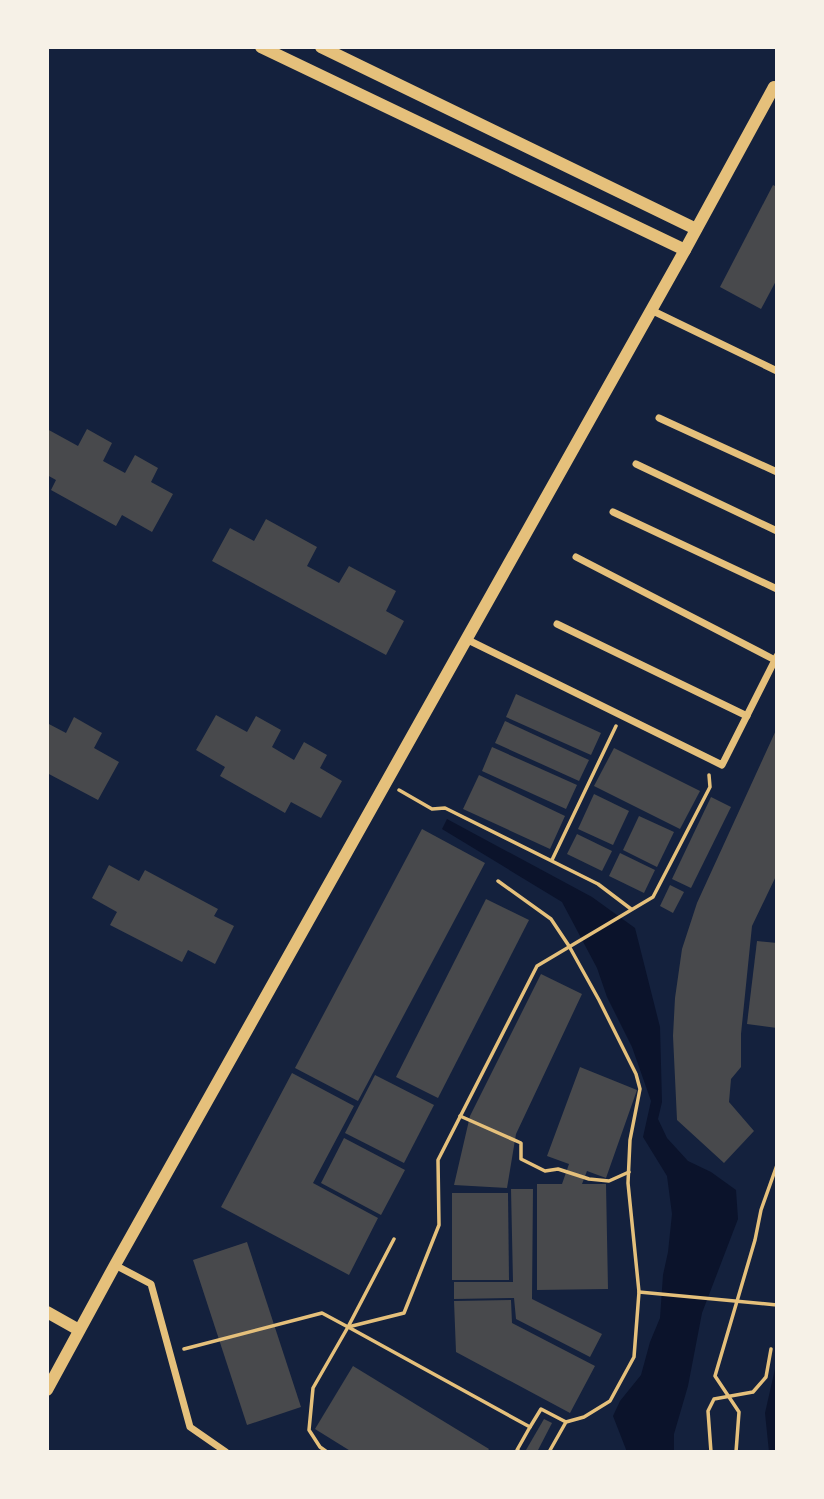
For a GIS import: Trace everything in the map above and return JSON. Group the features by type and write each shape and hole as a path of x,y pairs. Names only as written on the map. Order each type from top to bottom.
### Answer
{"street":[{"path":"261,47 685,250"},
{"path":"321,47 696,229"},
{"path":"47,1390 774,87"},
{"path":"651,310 777,371"},
{"path":"659,418 777,472"},
{"path":"636,464 777,531"},
{"path":"613,512 777,589"},
{"path":"466,639 722,765 776,658 576,557"},
{"path":"557,624 747,716"},
{"path":"115,1265 151,1284 190,1427 226,1452"},
{"path":"47,1312 79,1331"}],"path":[{"path":"552,860 621,716"},
{"path":"348,1327 404,1313 439,1225 438,1160 537,966 653,897 710,787 708,759"},
{"path":"386,782 432,809 445,808 552,860 598,884 631,909"},
{"path":"498,881 551,919 569,946 636,1074 639,1088 630,1140 628,1184 639,1292 634,1357 610,1401 584,1417 566,1422 541,1409 517,1450 520,1452"},
{"path":"460,1116 521,1143 521,1159 545,1171 558,1170 589,1179 609,1181 629,1172"},
{"path":"736,1452 739,1412 715,1376 755,1240 761,1210 777,1166"},
{"path":"327,1452 320,1447 309,1430 313,1388 394,1239"},
{"path":"639,1292 777,1305"},
{"path":"169,1353 321,1313 530,1427"},
{"path":"711,1452 708,1411 713,1399 753,1392 766,1377 771,1349"},
{"path":"549,1452 566,1422"}],"water":[{"path":"447,819 592,897 635,928 660,1027 662,1102 658,1119 667,1138 688,1161 711,1172 736,1190 738,1219 702,1313 688,1386 674,1434 674,1452 627,1452 613,1416 620,1401 641,1375 660,1318 672,1214 667,1176 643,1137 651,1101 632,1047 607,997 597,968 562,902 442,829"},
{"path":"777,1360 777,1452 769,1452 765,1413"}],"building":[{"path":"773,185 777,187 777,279 761,309 720,287"},
{"path":"47,429 78,446 87,429 112,443 103,461 125,473 135,455 158,468 151,482 173,494 152,532 122,515 116,526 51,490 56,480 47,475"},
{"path":"266,519 317,547 307,566 339,583 349,566 396,591 386,611 404,621 386,655 212,561 230,528 254,541"},
{"path":"516,694 601,733 591,755 506,717"},
{"path":"216,715 247,732 256,716 281,730 272,747 294,760 304,742 327,755 320,768 342,781 321,818 291,802 285,813 220,776 225,767 196,750"},
{"path":"74,717 102,733 94,748 119,762 98,800 47,773 47,723 66,733"},
{"path":"505,721 589,760 579,781 495,743"},
{"path":"777,728 777,874 752,926 741,1034 741,1067 731,1079 729,1102 754,1131 724,1163 677,1120 673,1036 675,998 682,949 697,903"},
{"path":"492,747 577,785 566,809 482,771"},
{"path":"614,748 700,791 680,829 594,786"},
{"path":"479,775 565,816 550,849 463,809"},
{"path":"594,794 629,811 613,845 578,829"},
{"path":"711,797 731,807 691,888 672,879"},
{"path":"639,816 674,832 657,867 623,850"},
{"path":"422,829 485,863 358,1101 295,1068"},
{"path":"577,834 612,851 602,871 567,854"},
{"path":"620,853 655,870 644,893 609,876"},
{"path":"109,865 139,881 145,870 218,909 214,916 234,926 215,964 188,950 182,962 110,925 117,912 92,898"},
{"path":"670,885 684,892 673,913 660,906"},
{"path":"486,899 529,920 438,1098 396,1077"},
{"path":"757,941 777,943 777,1028 747,1024"},
{"path":"541,974 582,994 516,1134 507,1188 454,1185 470,1116"},
{"path":"580,1067 637,1090 606,1178 587,1171 582,1184 606,1184 608,1289 537,1290 537,1184 562,1184 569,1164 547,1156"},
{"path":"292,1073 354,1106 313,1183 378,1218 349,1275 221,1207"},
{"path":"375,1075 434,1105 404,1163 345,1133"},
{"path":"344,1138 405,1170 381,1215 321,1183"},
{"path":"511,1189 533,1189 532,1299 602,1334 590,1357 516,1319 514,1298 454,1299 454,1282 513,1282"},
{"path":"452,1193 508,1193 509,1280 452,1280"},
{"path":"247,1242 301,1407 247,1425 193,1260"},
{"path":"511,1300 512,1323 595,1366 570,1413 456,1352 454,1301"},
{"path":"353,1366 489,1449 487,1452 352,1452 315,1429"},
{"path":"544,1419 552,1423 537,1452 526,1450"}]}
